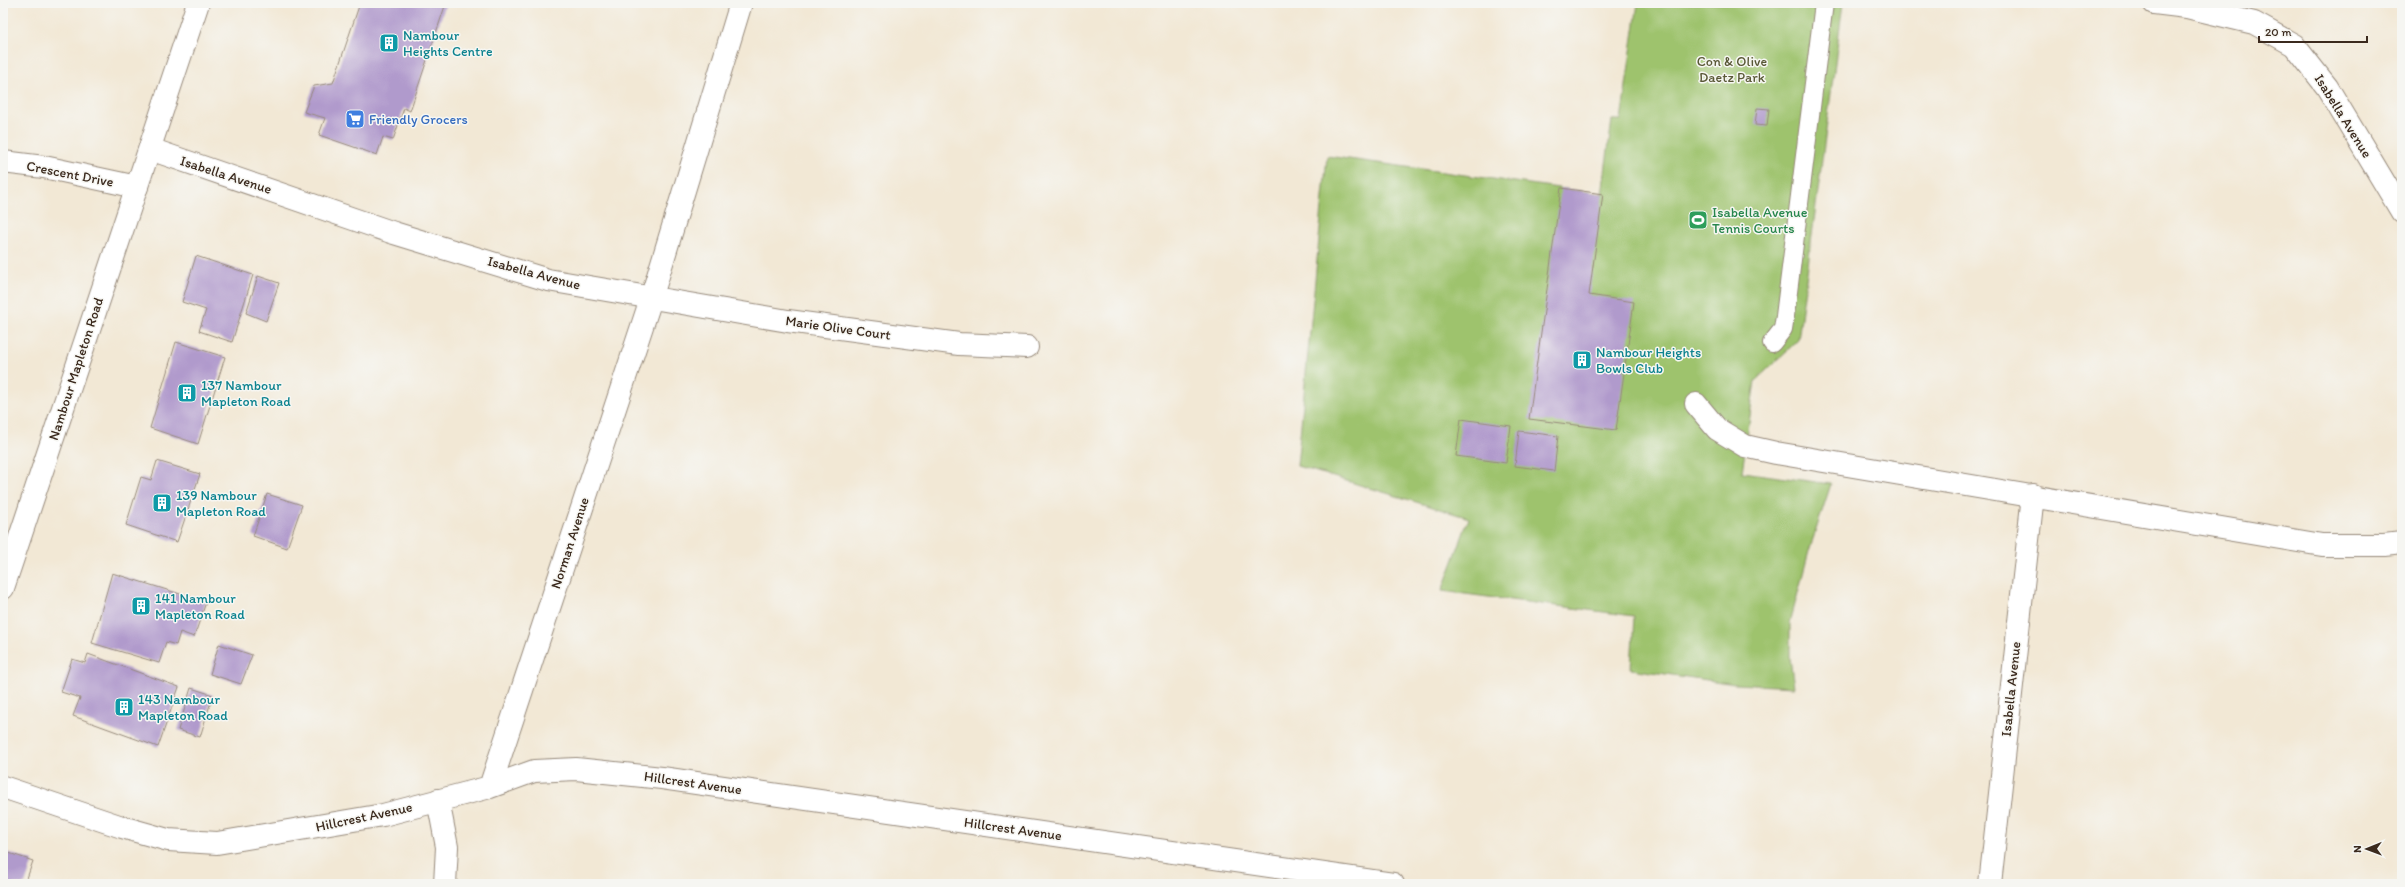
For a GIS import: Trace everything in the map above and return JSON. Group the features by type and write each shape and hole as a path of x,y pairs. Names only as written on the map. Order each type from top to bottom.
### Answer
{"street":[{"name":"Nambour Mapleton Road","path":"3,588 198,3"},
{"path":"651,299 741,3"},
{"name":"Isabella Avenue","path":"2154,3 2187,8 2254,23 2294,45 2328,87 2402,212"},
{"name":"Isabella Avenue","path":"150,149 394,233 548,280 651,299"},
{"name":"Crescent Drive","path":"3,162 44,168 137,187"},
{"name":"Marie Olive Court","path":"651,299 788,321 944,342 1027,347"},
{"name":"Norman Avenue","path":"490,786 651,299"},
{"path":"1696,404 1717,429 1745,446 2032,494 2322,545 2384,545 2402,543"},
{"name":"Isabella Avenue","path":"1990,884 2032,494"},
{"name":"Hillcrest Avenue","path":"3,787 122,827 168,840 217,843 382,815 490,786 534,771 576,769 662,778 1394,884"},
{"path":"438,800 447,848 445,884"}],"lane":[{"path":"1772,343 1783,329 1785,316 1824,3"}],"green space":[{"name":"Isabella Avenue Tennis Courts","path":"1638,3 1843,3 1798,340 1755,381 1742,472 1831,484 1809,551 1790,623 1790,658 1794,687 1735,684 1631,669 1634,616 1442,591 1469,518 1297,466 1327,156 1602,194 1612,120 1621,120"}],"building":[{"name":"Nambour Heights Centre","path":"360,3 446,3 410,111 404,108 393,140 383,137 377,155 319,135 325,118 304,112 314,86 333,83"},
{"path":"1757,108 1769,109 1767,126 1755,125"},
{"name":"Nambour Heights Bowls Club","path":"1561,188 1603,194 1589,295 1634,302 1616,430 1529,419"},
{"path":"196,256 253,275 232,342 199,331 206,310 182,302"},
{"path":"258,276 279,283 266,321 246,313"},
{"name":"137 Nambour Mapleton Road","path":"176,342 225,357 198,444 150,428"},
{"path":"1461,419 1511,426 1506,463 1456,456"},
{"path":"1519,431 1558,436 1554,471 1515,466"},
{"name":"139 Nambour Mapleton Road","path":"157,461 200,474 177,542 126,525 141,477 151,480"},
{"path":"267,494 302,505 287,548 253,536"},
{"path":"112,573 206,602 194,637 180,632 176,645 166,642 159,663 92,643"},
{"path":"219,644 252,655 241,684 210,674"},
{"name":"143 Nambour Mapleton Road","path":"88,654 179,687 158,747 73,716 80,698 61,692 72,659 85,663"},
{"path":"191,688 213,695 200,737 178,730"},
{"path":"3,851 33,861 25,884 3,884"}],"place":[{"name":"Nambour Heights Centre","path":"389,43"},
{"name":"Friendly Grocers","path":"355,119"},
{"name":"Isabella Avenue Tennis Courts","path":"1698,220"},
{"name":"Nambour Heights Bowls Club","path":"1582,360"},
{"name":"137 Nambour Mapleton Road","path":"187,393"},
{"name":"139 Nambour Mapleton Road","path":"162,503"},
{"name":"141 Nambour Mapleton Road","path":"141,606"},
{"name":"143 Nambour Mapleton Road","path":"124,707"}],"park label":[{"name":"Con & Olive Daetz Park","path":"1732,70"}]}
